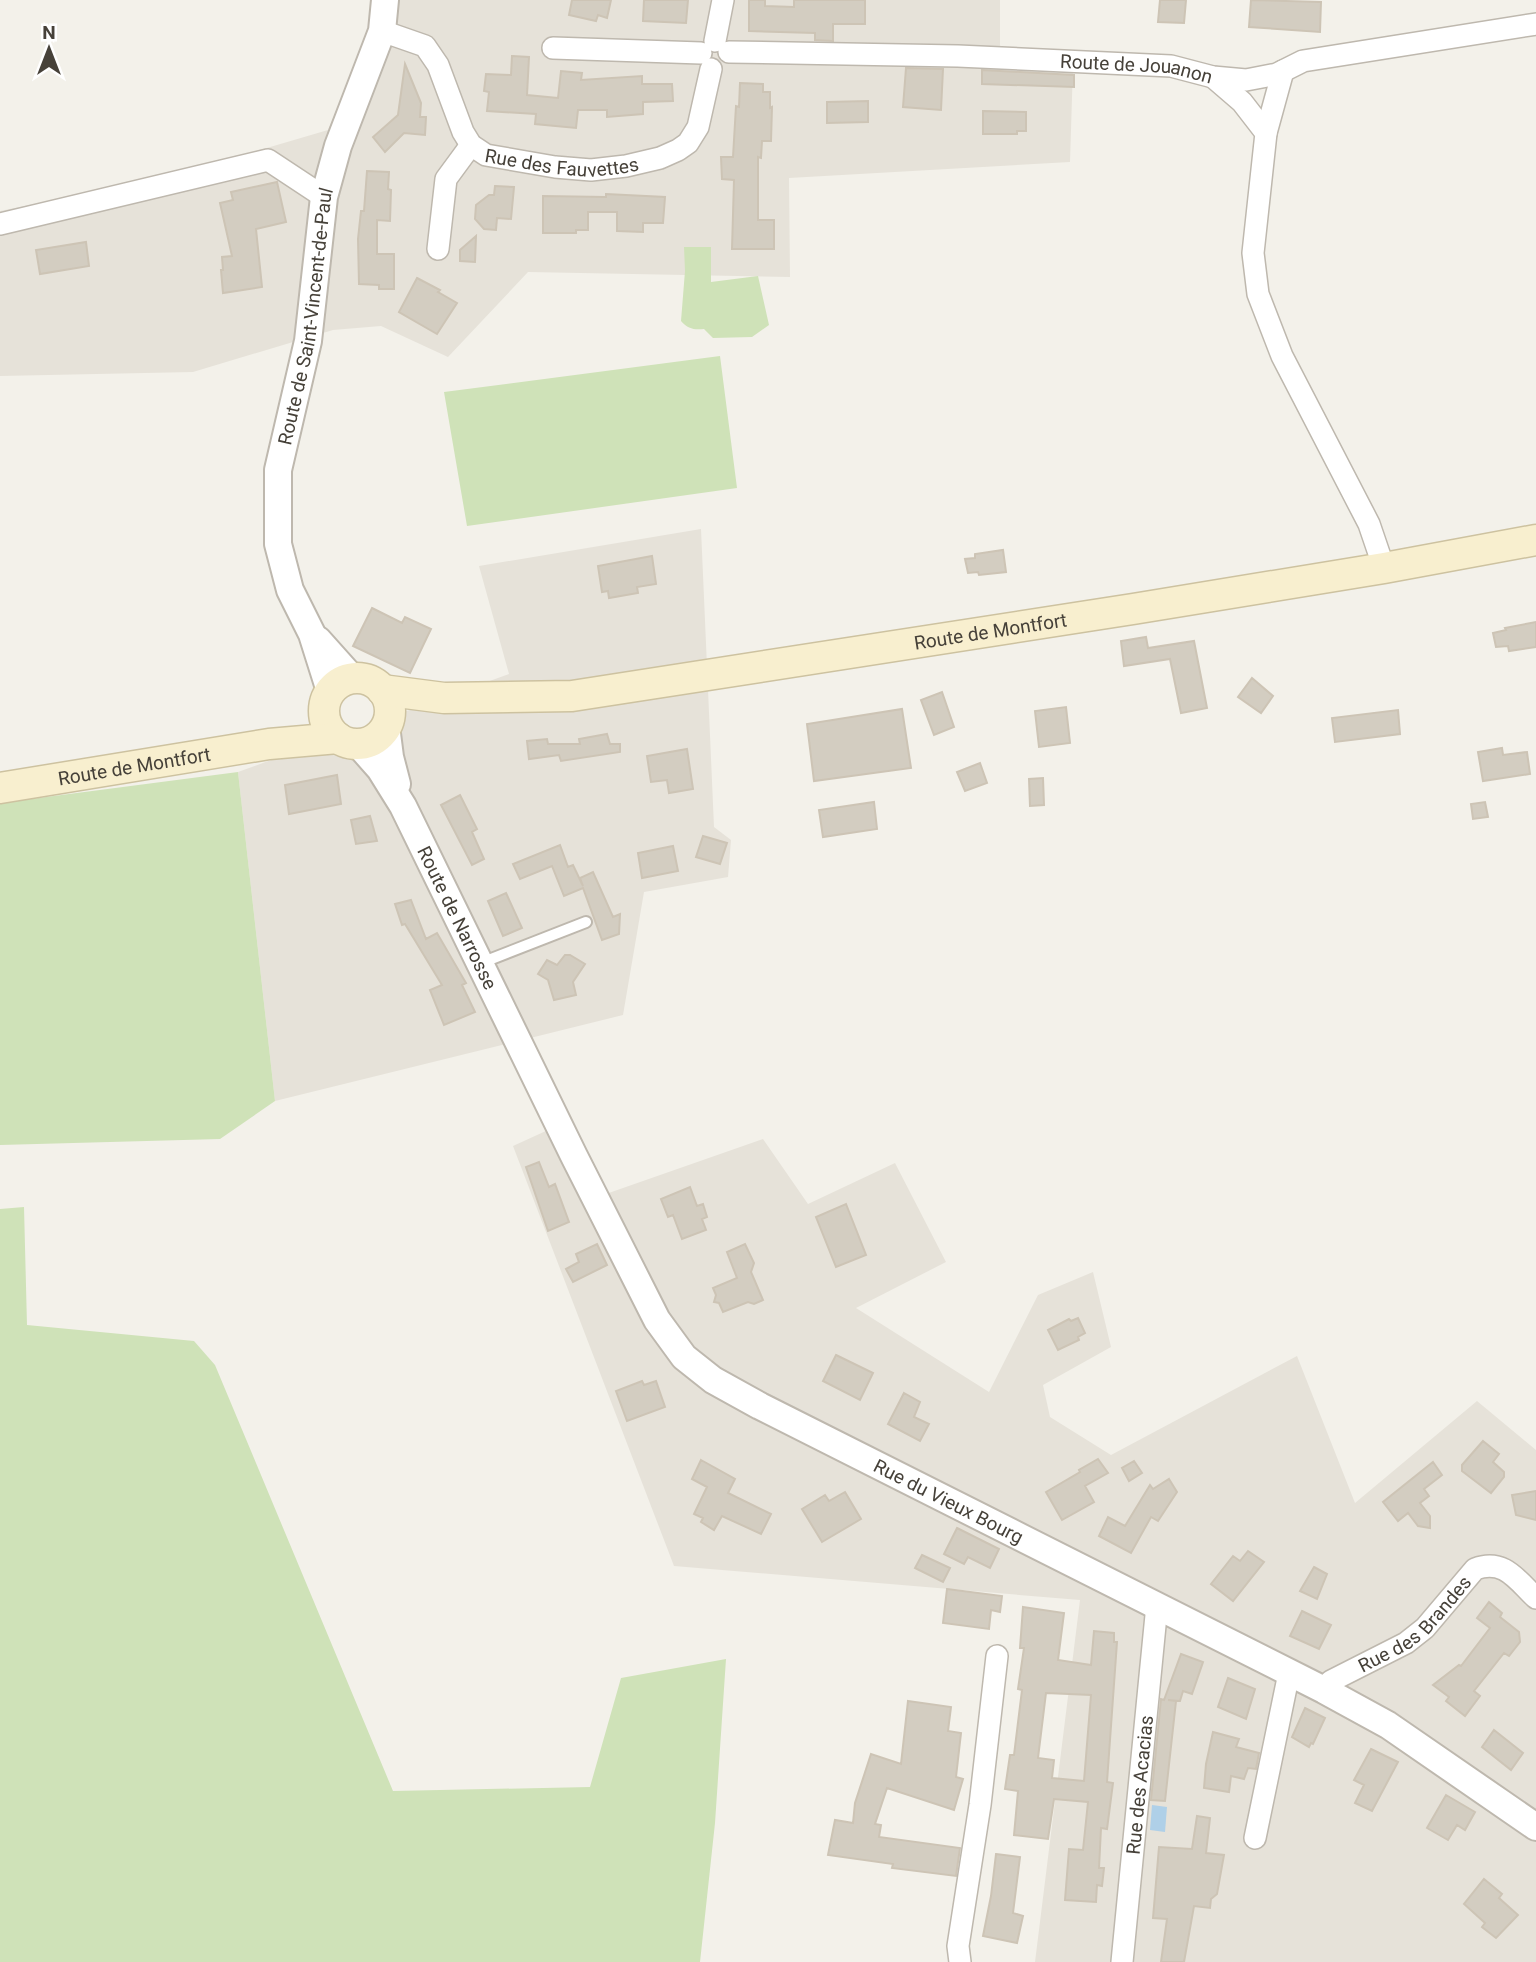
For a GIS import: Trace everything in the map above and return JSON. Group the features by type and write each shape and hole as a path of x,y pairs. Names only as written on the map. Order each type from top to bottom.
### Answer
{"main road":[{"name":"Route de Montfort","path":"382,690 443,698 572,696 714,676 1384,568 1536,540"},
{"path":"369,680 382,690 389,704 387,723 374,739 348,741 327,725 335,693 369,680"},
{"name":"Route de Montfort","path":"269,744 307,722 335,693"},
{"name":"Route de Montfort","path":"387,723 408,708 443,698"},
{"name":"Route de Montfort","path":"0,788 269,744 348,741"}],"street":[{"name":"Route de Saint-Vincent-de-Paul","path":"335,693 312,634 290,590 278,544 278,470 308,341 324,197 338,146 382,31 385,0"},
{"name":"Rue des Fauvettes","path":"382,31 425,46 438,65 463,132 471,145 486,155 591,170 660,158 688,143 698,127 723,0"},
{"name":"Route de Jouanon","path":"553,48 714,54 958,56 1121,63 1171,66 1213,76 1246,80 1283,71 1304,61 1536,24"},
{"path":"1283,71 1266,133 1253,254 1258,294 1282,356 1369,524 1384,568"},
{"path":"1213,76 1242,102 1266,133"},
{"path":"438,249 446,179 471,145"},
{"path":"0,224 268,160 324,197"},
{"name":"Route de Narrosse","path":"387,723 390,757 403,806"},
{"name":"Route de Narrosse","path":"348,741 380,769 403,806 513,1029"},
{"name":"Rue du Vieux Bourg","path":"513,1029 657,1320 684,1357 713,1380 1324,1690 1388,1725 1536,1827"},
{"name":"Rue des Brandes","path":"1324,1690 1331,1681 1406,1643 1425,1628 1475,1569 1486,1565 1504,1567 1536,1598"},
{"name":"Rue des Acacias","path":"1122,1962 1157,1605"},
{"path":"960,1962 958,1946 980,1805 997,1656"},
{"path":"1255,1838 1289,1673"}],"lane":[{"path":"481,963 586,922"}],"shaded area":[{"path":"371,0 1000,0 1000,47 1073,65 1070,162 789,178 790,277 528,272 448,357 381,326 333,330 193,372 0,376 0,211 172,176 328,130 371,27"},
{"path":"701,529 714,827 731,840 728,877 644,892 623,1015 275,1101 238,772 509,674 479,566"},
{"path":"559,1125 603,1195 763,1139 808,1204 895,1163 946,1262 856,1308 989,1392 1038,1295 1093,1272 1111,1347 1043,1385 1050,1417 1111,1455 1297,1356 1355,1503 1477,1401 1536,1450 1536,1962 1035,1962 1080,1600 674,1566 513,1146"}],"green space":[{"path":"684,247 711,247 711,282 758,276 769,325 752,337 713,338 704,329 691,328 684,324 681,321"},
{"path":"720,356 737,488 467,526 444,392"},
{"path":"238,772 275,1101 220,1139 0,1145 0,803"},
{"path":"24,1207 27,1325 194,1341 215,1365 393,1791 590,1787 621,1678 726,1659 715,1823 700,1962 0,1962 0,1209"}],"water":[{"path":"1152,1805 1167,1807 1165,1832 1150,1830"}],"building":[{"path":"572,0 611,0 607,18 598,15 596,21 569,15"},
{"path":"644,0 688,0 686,23 643,21"},
{"path":"749,0 765,0 765,6 794,7 794,0 865,0 865,24 833,24 833,41 815,40 815,33 749,31"},
{"path":"1160,0 1186,0 1184,23 1158,22"},
{"path":"1251,0 1321,2 1320,32 1249,27"},
{"path":"512,56 529,57 527,95 558,98 561,71 582,73 581,80 642,76 642,84 672,84 673,101 643,102 643,114 607,117 607,110 578,110 576,128 535,124 536,114 487,111 489,92 484,91 486,74 511,75"},
{"path":"405,64 421,103 420,117 426,117 425,135 404,133 385,152 373,137 398,115"},
{"path":"906,68 943,69 941,110 903,107"},
{"path":"982,70 1074,75 1074,87 982,84"},
{"path":"740,83 763,84 763,92 770,92 771,141 762,141 761,158 758,157 758,220 774,220 774,249 732,249 734,180 722,179 721,157 733,157"},
{"path":"868,101 868,122 827,123 827,102"},
{"path":"983,111 1026,112 1026,131 1017,131 1017,134 983,134"},
{"path":"367,171 389,172 390,221 377,220 377,254 394,254 394,289 379,289 379,285 359,284 358,239 361,211 364,211"},
{"path":"277,182 286,222 256,229 262,287 223,293 222,257 232,256 220,203 233,200 231,192"},
{"path":"495,186 514,187 511,219 497,218 496,230 484,229 475,219 476,205 489,195 494,195"},
{"path":"606,194 665,197 663,223 643,223 643,232 617,231 617,212 588,212 588,230 576,230 576,233 543,233 543,196 606,197"},
{"path":"476,236 475,262 460,261 460,250"},
{"path":"86,242 89,266 40,274 36,250"},
{"path":"417,278 457,303 437,334 399,312"},
{"path":"1003,550 1006,572 979,575 978,572 968,573 965,559 975,558 975,554"},
{"path":"652,556 656,584 637,587 638,593 609,598 608,591 602,592 598,566"},
{"path":"372,608 402,623 405,617 431,629 410,673 353,646"},
{"path":"1536,622 1536,647 1509,651 1508,646 1496,647 1493,633"},
{"path":"1146,637 1148,648 1194,641 1207,708 1181,713 1170,659 1124,666 1121,641"},
{"path":"1252,678 1273,696 1261,713 1238,697"},
{"path":"942,692 954,727 934,735 921,700"},
{"path":"1066,707 1070,743 1039,747 1035,711"},
{"path":"902,709 911,768 814,781 807,724"},
{"path":"1398,710 1400,734 1335,742 1332,718"},
{"path":"607,734 610,744 620,744 620,752 561,761 559,755 529,759 527,741 547,739 548,744 580,744 579,739"},
{"path":"1502,748 1503,755 1527,752 1530,774 1483,781 1478,752"},
{"path":"687,749 693,789 669,793 667,780 651,782 647,756"},
{"path":"980,763 987,783 965,791 957,772"},
{"path":"337,775 341,804 289,814 285,785"},
{"path":"1043,778 1044,805 1030,806 1029,779"},
{"path":"460,795 477,829 472,832 484,859 472,865 441,805"},
{"path":"874,802 877,829 823,837 819,810"},
{"path":"1485,802 1488,817 1473,819 1471,804"},
{"path":"370,816 377,841 356,844 351,820"},
{"path":"703,836 727,843 720,864 696,857"},
{"path":"560,845 568,867 573,865 583,886 580,878 593,872 613,917 620,914 619,934 602,940 583,888 564,896 552,866 520,879 513,864"},
{"path":"673,846 678,871 642,878 638,853"},
{"path":"506,893 522,928 503,936 488,901"},
{"path":"411,900 426,939 437,933 466,983 462,985 475,1012 444,1025 430,990 442,985 405,924 402,925 395,904"},
{"path":"565,955 585,964 573,982 576,995 554,1000 548,980 538,974 547,960 557,965"},
{"path":"539,1162 549,1187 555,1184 569,1222 548,1231 526,1167"},
{"path":"690,1187 697,1206 703,1204 707,1217 702,1219 706,1230 682,1239 673,1215 668,1217 661,1199"},
{"path":"846,1204 866,1255 836,1267 816,1217"},
{"path":"597,1244 607,1265 573,1282 566,1269 579,1262 576,1254"},
{"path":"745,1244 754,1263 751,1272 763,1300 754,1304 748,1302 723,1312 719,1303 714,1302 716,1295 713,1288 737,1278 727,1252"},
{"path":"1078,1318 1085,1333 1078,1337 1079,1340 1058,1350 1048,1330 1069,1319 1071,1321"},
{"path":"836,1355 873,1373 860,1400 823,1381"},
{"path":"642,1381 644,1385 656,1381 665,1407 627,1421 616,1391"},
{"path":"904,1393 920,1402 914,1417 929,1424 920,1441 888,1424"},
{"path":"1483,1441 1499,1454 1493,1462 1504,1472 1504,1477 1491,1493 1462,1471 1462,1465"},
{"path":"1098,1459 1108,1473 1085,1486 1094,1502 1062,1520 1046,1492"},
{"path":"701,1460 735,1479 728,1493 771,1514 761,1534 722,1516 714,1530 701,1522 703,1518 694,1514 707,1487 692,1479"},
{"path":"1134,1461 1142,1473 1129,1481 1122,1468"},
{"path":"1433,1462 1442,1475 1424,1489 1429,1496 1420,1503 1430,1516 1430,1528 1418,1526 1408,1513 1398,1521 1383,1502"},
{"path":"1169,1479 1177,1492 1158,1521 1151,1517 1131,1553 1099,1536 1108,1517 1125,1526 1150,1485 1153,1489"},
{"path":"1536,1491 1536,1520 1516,1515 1512,1495"},
{"path":"845,1492 861,1519 822,1542 802,1509 825,1495 829,1501"},
{"path":"957,1528 999,1549 990,1568 968,1557 964,1564 944,1554"},
{"path":"1248,1551 1264,1562 1233,1601 1211,1584 1233,1556 1240,1561"},
{"path":"922,1555 950,1568 943,1582 915,1568"},
{"path":"1314,1567 1327,1574 1317,1599 1300,1591"},
{"path":"947,1589 1002,1596 1000,1612 991,1610 989,1629 943,1623"},
{"path":"1489,1602 1502,1613 1500,1617 1519,1632 1520,1642 1509,1656 1504,1653 1474,1691 1480,1696 1465,1716 1446,1701 1449,1697 1433,1685 1461,1666 1490,1628 1477,1618"},
{"path":"1023,1607 1064,1613 1058,1660 1091,1665 1094,1631 1114,1633 1114,1642 1117,1642 1107,1782 1113,1783 1107,1829 1101,1828 1099,1868 1104,1868 1102,1886 1097,1885 1096,1902 1065,1900 1069,1849 1083,1850 1088,1802 1054,1799 1048,1839 1014,1835 1018,1791 1005,1789 1010,1755 1014,1755 1022,1690 1018,1689 1024,1648 1020,1648","holes":["1046,1693 1091,1695 1084,1781 1052,1778 1054,1760 1038,1758"]},
{"path":"1302,1611 1331,1625 1319,1649 1290,1636"},
{"path":"1181,1654 1203,1662 1192,1694 1183,1691 1180,1701 1168,1700 1176,1701 1165,1801 1151,1800 1161,1699 1164,1700"},
{"path":"1228,1678 1255,1689 1246,1719 1218,1707"},
{"path":"908,1701 951,1707 948,1731 961,1733 956,1777 963,1779 954,1810 887,1788 875,1824 881,1825 879,1837 960,1848 956,1876 892,1868 893,1864 828,1855 835,1820 853,1823 855,1803 871,1754 901,1764"},
{"path":"1305,1708 1325,1718 1309,1747 1292,1737"},
{"path":"1494,1730 1523,1753 1511,1770 1482,1747"},
{"path":"1213,1732 1239,1739 1236,1747 1259,1753 1256,1769 1248,1768 1244,1779 1231,1776 1229,1792 1204,1788"},
{"path":"1371,1749 1398,1762 1372,1811 1355,1803 1364,1785 1354,1780"},
{"path":"1446,1795 1475,1812 1465,1830 1457,1825 1448,1840 1427,1828"},
{"path":"1197,1816 1210,1818 1206,1853 1224,1855 1217,1894 1211,1899 1210,1908 1194,1906 1184,1962 1161,1962 1167,1919 1153,1918 1159,1847 1192,1849"},
{"path":"996,1854 1020,1857 1013,1913 1023,1916 1017,1943 983,1936"},
{"path":"1484,1879 1502,1894 1499,1898 1518,1915 1496,1938 1482,1927 1485,1923 1464,1904"}]}
